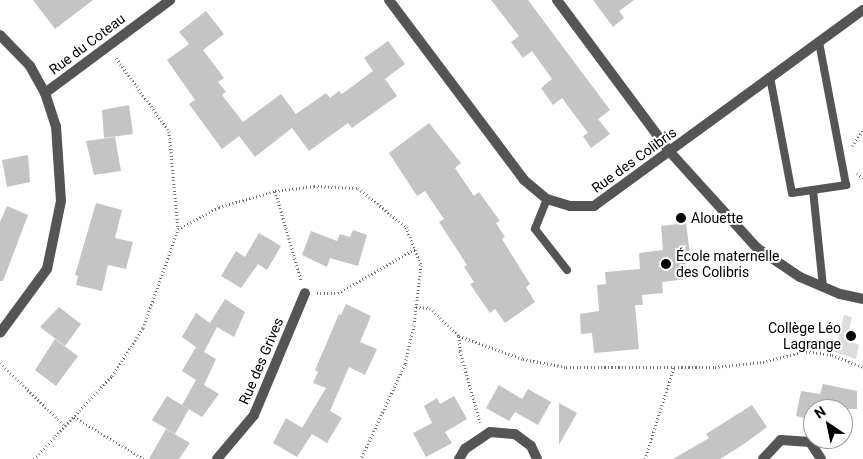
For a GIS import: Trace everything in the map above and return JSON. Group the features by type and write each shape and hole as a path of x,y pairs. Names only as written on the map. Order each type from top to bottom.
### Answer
{"street":[{"name":"Rue du Coteau","path":"45,92 170,0"},
{"name":"Rue des Colibris","path":"389,0 524,180 547,200 570,206 594,206 863,10"},
{"path":"557,0 670,152 757,248 800,276 823,286 863,299"},
{"path":"0,35 30,66 45,92 56,126 61,201 47,269 0,334"},
{"name":"Rue des Grives","path":"217,459 254,415 305,293"},
{"path":"459,459 465,449 490,432 515,434 531,446 537,459"},
{"path":"762,459 781,440 810,442 821,459"}],"lane":[{"path":"770,77 792,193 846,185 819,42"},
{"path":"812,190 823,286"},
{"path":"547,200 535,229 567,270"}],"path":[{"path":"34,459 112,376 143,328 178,229 169,131 108,46"},
{"path":"178,229 219,207 275,192 314,186 358,188 406,227 417,248 421,265 416,307 405,364 362,459"},
{"path":"275,192 305,293 338,293 417,248"},
{"path":"416,307 430,308 459,336 523,359 566,367 674,367 763,362 806,351 832,355 863,367"},
{"path":"459,336 460,351 483,435"},
{"path":"0,363 65,426"},
{"path":"645,459 674,367"},
{"path":"74,417 144,459"}],"shaded area":[{"path":"844,315 852,317 847,339 859,345 856,359 835,352"}],"building":[{"path":"33,0 93,0 55,29"},
{"path":"491,0 528,0 610,110 598,119 610,134 591,148 583,136 588,133 562,98 553,105 541,88 552,79 532,51 523,58 511,42 519,36"},
{"path":"593,0 634,0 619,11 624,18 613,27"},
{"path":"206,11 224,34 203,50 224,78 218,82 226,92 222,95 243,122 281,94 296,114 326,93 330,98 339,91 342,94 373,71 364,58 388,41 405,64 385,79 397,96 352,128 348,123 309,151 292,128 255,157 239,136 222,149 189,104 195,100 167,60 189,44 179,32"},
{"path":"129,105 133,134 104,138 102,110"},
{"path":"429,123 461,163 455,168 474,196 479,192 500,221 496,223 505,237 502,239 530,284 526,287 535,302 505,323 495,309 490,313 470,284 474,282 464,267 467,265 439,222 444,219 425,191 417,196 389,153"},
{"path":"115,137 121,171 94,175 86,141"},
{"path":"28,155 30,182 7,187 2,160"},
{"path":"96,203 122,210 115,238 133,242 126,269 108,265 102,291 76,285 78,276 75,275"},
{"path":"7,206 28,215 3,281 0,281 0,222"},
{"path":"686,223 690,254 685,254 686,279 662,282 663,293 642,295 643,305 635,305 639,349 594,353 592,333 581,334 580,314 599,311 597,285 606,284 605,272 640,269 639,253 663,250 661,226"},
{"path":"353,230 367,235 358,266 330,258 327,267 302,255 311,231 337,241 340,234 350,237"},
{"path":"259,233 281,246 267,270 258,264 241,288 221,276 236,251 245,257"},
{"path":"225,299 245,312 234,337 217,327 204,352 216,359 204,385 219,394 202,417 182,405 196,380 182,371 196,347 182,337 196,313 210,323"},
{"path":"346,304 371,316 360,342 377,349 365,375 349,367 330,411 342,418 327,443 312,434 297,457 273,443 286,418 302,428 326,388 313,383 318,372 315,370 339,314 341,315"},
{"path":"59,307 81,324 65,346 40,327"},
{"path":"55,339 78,356 56,386 35,370"},
{"path":"823,384 857,391 857,409 853,409 853,399 803,399 803,418 796,416 801,391 820,394"},
{"path":"499,385 522,399 528,389 551,402 538,425 515,412 509,421 486,408"},
{"path":"167,396 189,409 175,434 152,420"},
{"path":"454,396 467,419 445,432 452,443 426,457 413,433 432,423 424,406 437,398 440,404"},
{"path":"559,403 577,413 559,445"},
{"path":"752,405 767,427 744,444 720,459 673,459 709,438 706,434"},
{"path":"166,429 190,443 179,459 149,459"}],"place":[{"name":"Alouette","path":"681,218"},
{"name":"École maternelle des Colibris","path":"666,264"},
{"name":"Collège Léo Lagrange","path":"851,336"}]}
